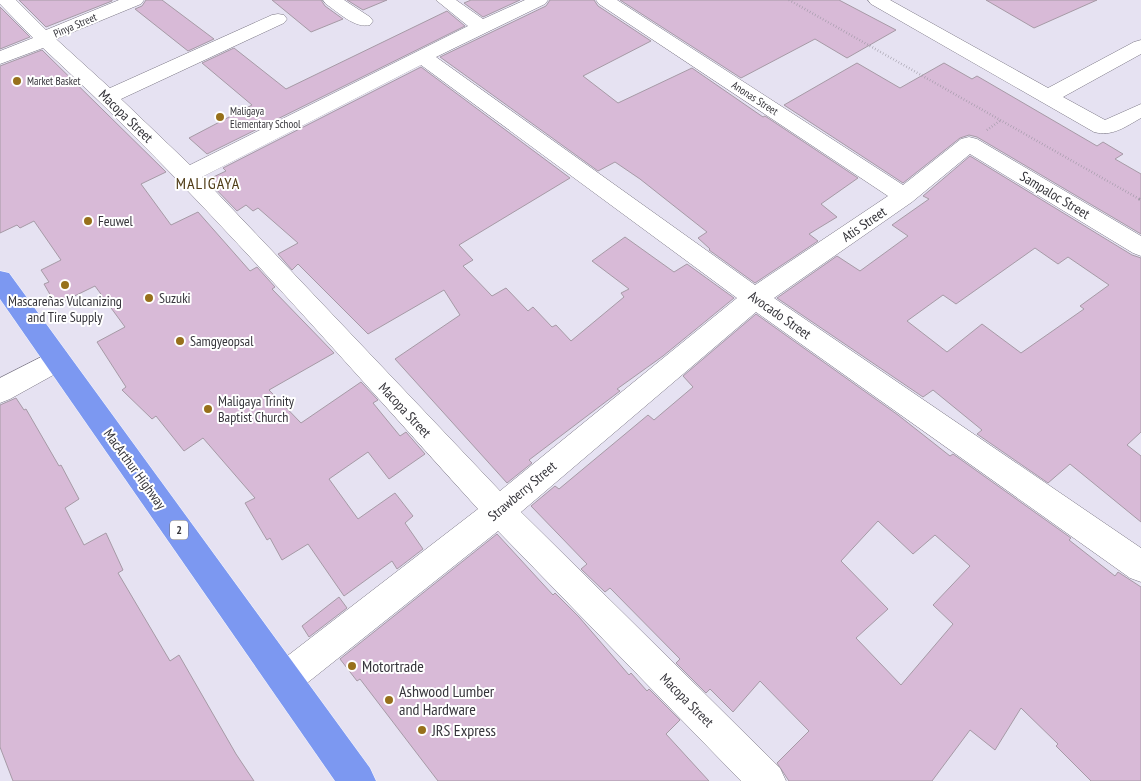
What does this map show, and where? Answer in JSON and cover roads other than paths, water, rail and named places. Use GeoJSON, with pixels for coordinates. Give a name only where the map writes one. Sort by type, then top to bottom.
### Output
{"type":"FeatureCollection","features":[{"type":"Feature","properties":{"kind":"highway","name":"MacArthur Highway"},"geometry":{"type":"LineString","coordinates":[[0,280],[357,781]]}},
{"type":"Feature","properties":{"kind":"street","name":"Macopa Street"},"geometry":{"type":"LineString","coordinates":[[6,0],[44,39],[108,97],[187,176],[499,512],[768,781]]}},
{"type":"Feature","properties":{"kind":"street","name":"Pinya Street"},"geometry":{"type":"LineString","coordinates":[[0,58],[135,0]]}},
{"type":"Feature","properties":{"kind":"street"},"geometry":{"type":"LineString","coordinates":[[332,0],[364,21]]}},
{"type":"Feature","properties":{"kind":"street"},"geometry":{"type":"LineString","coordinates":[[445,0],[480,28]]}},
{"type":"Feature","properties":{"kind":"street"},"geometry":{"type":"LineString","coordinates":[[187,176],[539,0]]}},
{"type":"Feature","properties":{"kind":"street","name":"Anonas Street"},"geometry":{"type":"LineString","coordinates":[[605,0],[904,196]]}},
{"type":"Feature","properties":{"kind":"street"},"geometry":{"type":"LineString","coordinates":[[877,0],[1103,128],[1108,128],[1141,110]]}},
{"type":"Feature","properties":{"kind":"street"},"geometry":{"type":"LineString","coordinates":[[108,97],[278,19]]}},
{"type":"Feature","properties":{"kind":"street"},"geometry":{"type":"LineString","coordinates":[[1047,98],[1141,46]]}},
{"type":"Feature","properties":{"kind":"street","name":"Avocado Street"},"geometry":{"type":"LineString","coordinates":[[423,57],[755,298],[1141,567]]}},
{"type":"Feature","properties":{"kind":"street","name":"Atis Street"},"geometry":{"type":"LineString","coordinates":[[755,298],[904,196],[969,144]]}},
{"type":"Feature","properties":{"kind":"street","name":"Sampaloc Street"},"geometry":{"type":"LineString","coordinates":[[969,144],[1141,247]]}},
{"type":"Feature","properties":{"kind":"street","name":"Strawberry Street"},"geometry":{"type":"LineString","coordinates":[[285,679],[499,512],[755,298]]}},
{"type":"Feature","properties":{"kind":"street"},"geometry":{"type":"LineString","coordinates":[[0,391],[57,360]]}},
{"type":"Feature","properties":{"kind":"place","name":"Market Basket"},"geometry":{"type":"Point","coordinates":[17,81]}},
{"type":"Feature","properties":{"kind":"place","name":"Maligaya Elementary School"},"geometry":{"type":"Point","coordinates":[220,117]}},
{"type":"Feature","properties":{"kind":"place","name":"Feuwel"},"geometry":{"type":"Point","coordinates":[88,221]}},
{"type":"Feature","properties":{"kind":"place","name":"Mascareñas Vulcanizing and Tire Supply"},"geometry":{"type":"Point","coordinates":[65,285]}},
{"type":"Feature","properties":{"kind":"place","name":"Suzuki"},"geometry":{"type":"Point","coordinates":[149,298]}},
{"type":"Feature","properties":{"kind":"place","name":"Samgyeopsal"},"geometry":{"type":"Point","coordinates":[180,341]}},
{"type":"Feature","properties":{"kind":"place","name":"Maligaya Trinity Baptist Church"},"geometry":{"type":"Point","coordinates":[208,409]}},
{"type":"Feature","properties":{"kind":"place","name":"Motortrade"},"geometry":{"type":"Point","coordinates":[352,666]}},
{"type":"Feature","properties":{"kind":"place","name":"Ashwood Lumber and Hardware"},"geometry":{"type":"Point","coordinates":[389,700]}},
{"type":"Feature","properties":{"kind":"place","name":"JRS Express"},"geometry":{"type":"Point","coordinates":[422,730]}},
{"type":"Feature","properties":{"kind":"district","name":"MALIGAYA"},"geometry":{"type":"Point","coordinates":[208,183]}}]}
